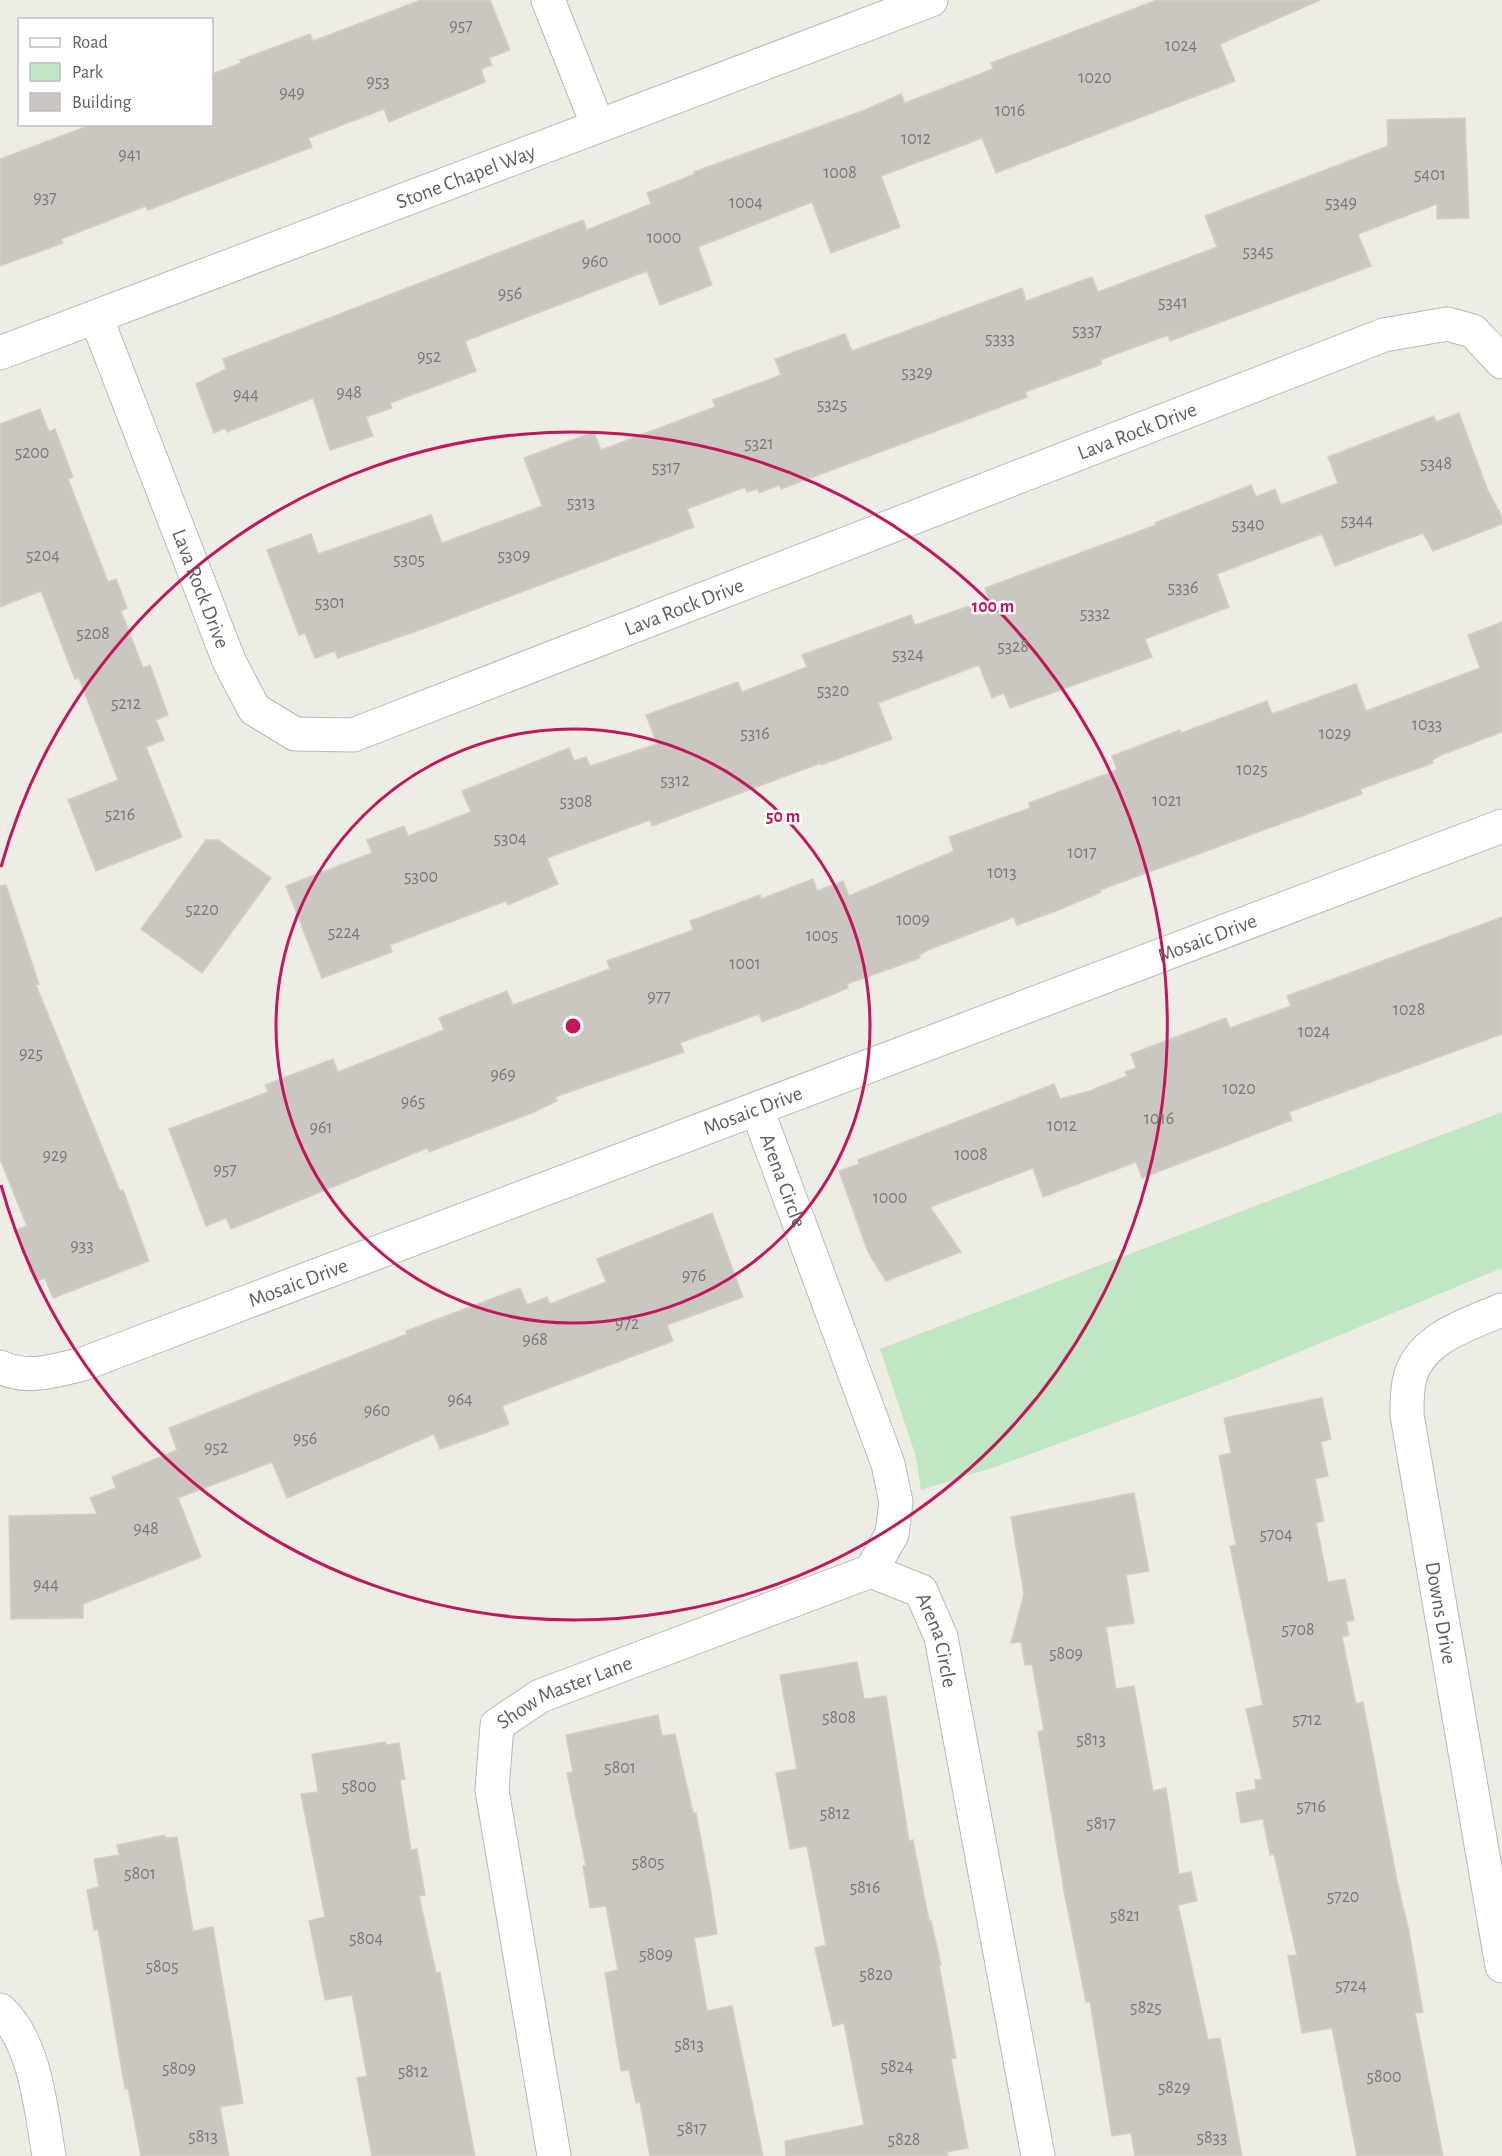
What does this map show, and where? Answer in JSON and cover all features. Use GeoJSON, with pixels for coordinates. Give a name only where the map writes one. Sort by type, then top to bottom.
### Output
{"type":"FeatureCollection","features":[{"type":"Feature","properties":{"kind":"street"},"geometry":{"type":"LineString","coordinates":[[548,0],[598,126]]}},
{"type":"Feature","properties":{"kind":"street","name":"Stone Chapel Way"},"geometry":{"type":"LineString","coordinates":[[0,354],[931,0]]}},
{"type":"Feature","properties":{"kind":"street","name":"Lava Rock Drive"},"geometry":{"type":"LineString","coordinates":[[96,317],[229,661],[254,709],[295,734],[353,735],[1384,335],[1447,324],[1473,331],[1502,362]]}},
{"type":"Feature","properties":{"kind":"street","name":"Mosaic Drive"},"geometry":{"type":"LineString","coordinates":[[0,1367],[11,1372],[32,1375],[83,1364],[1502,826]]}},
{"type":"Feature","properties":{"kind":"street","name":"Arena Circle"},"geometry":{"type":"LineString","coordinates":[[757,1109],[888,1464],[896,1502],[892,1534],[872,1571],[921,1591],[941,1637],[1038,2156]]}},
{"type":"Feature","properties":{"kind":"street","name":"Downs Drive"},"geometry":{"type":"LineString","coordinates":[[1502,1310],[1453,1330],[1421,1355],[1409,1380],[1407,1415],[1502,1966]]}},
{"type":"Feature","properties":{"kind":"street","name":"Show Master Lane"},"geometry":{"type":"LineString","coordinates":[[554,2156],[492,1790],[497,1725],[540,1696],[872,1571]]}},
{"type":"Feature","properties":{"kind":"street"},"geometry":{"type":"LineString","coordinates":[[0,2010],[20,2038],[35,2076],[49,2156]]}},
{"type":"Feature","properties":{"kind":"green space"},"geometry":{"type":"Polygon","coordinates":[[[1502,1112],[1502,1268],[1231,1380],[995,1467],[921,1490],[916,1457],[880,1349],[1502,1112]]]}},
{"type":"Feature","properties":{"kind":"building"},"geometry":{"type":"Polygon","coordinates":[[[421,0],[490,0],[510,50],[489,58],[492,65],[481,69],[485,82],[389,122],[384,109],[308,138],[312,147],[148,210],[146,206],[61,239],[63,243],[0,266],[0,159],[88,126],[213,126],[213,74],[241,63],[240,60],[310,34],[313,41],[421,0]]]}},
{"type":"Feature","properties":{"kind":"building"},"geometry":{"type":"Polygon","coordinates":[[[1157,0],[1320,0],[1220,44],[1235,81],[996,173],[982,138],[881,176],[900,227],[831,253],[812,202],[698,247],[712,285],[660,305],[647,271],[465,341],[476,371],[390,403],[392,408],[366,417],[373,436],[330,450],[313,398],[227,432],[225,428],[214,433],[196,384],[226,369],[223,359],[583,220],[587,230],[651,204],[647,193],[695,174],[694,172],[865,110],[901,94],[905,103],[993,69],[991,63],[1157,0]]]}},
{"type":"Feature","properties":{"kind":"building"},"geometry":{"type":"Polygon","coordinates":[[[1465,118],[1469,218],[1437,219],[1437,204],[1358,234],[1371,266],[1170,341],[1168,335],[1100,360],[1102,364],[1025,392],[1027,397],[781,489],[779,485],[759,493],[758,489],[747,492],[745,487],[687,509],[694,527],[431,626],[338,658],[335,651],[315,658],[305,633],[299,635],[267,550],[311,534],[318,554],[431,515],[442,543],[542,506],[524,458],[594,432],[601,450],[715,407],[713,400],[781,375],[775,359],[845,334],[852,351],[1022,288],[1026,301],[1092,277],[1098,292],[1217,247],[1205,216],[1388,146],[1387,120],[1465,118]]]}},
{"type":"Feature","properties":{"kind":"building"},"geometry":{"type":"Polygon","coordinates":[[[40,409],[49,432],[55,429],[73,477],[68,479],[108,582],[116,579],[127,608],[121,611],[143,668],[150,665],[168,715],[156,720],[164,740],[146,747],[182,837],[96,871],[68,800],[118,780],[79,678],[75,679],[41,591],[0,607],[0,424],[40,409]]]}},
{"type":"Feature","properties":{"kind":"building"},"geometry":{"type":"Polygon","coordinates":[[[1459,413],[1488,491],[1502,517],[1502,524],[1433,551],[1423,533],[1335,566],[1322,534],[1217,574],[1229,607],[1145,639],[1152,657],[1010,708],[1004,693],[992,698],[979,665],[878,703],[892,739],[652,826],[650,820],[547,858],[558,884],[508,905],[506,901],[390,945],[392,952],[322,978],[286,886],[372,853],[367,840],[404,826],[408,836],[471,812],[462,791],[569,748],[574,761],[586,757],[590,766],[657,744],[646,715],[738,682],[742,692],[807,667],[802,655],[911,615],[915,625],[989,599],[985,588],[1156,525],[1155,523],[1251,485],[1256,497],[1275,489],[1281,505],[1338,483],[1328,457],[1434,416],[1436,422],[1459,413]]]}},
{"type":"Feature","properties":{"kind":"building"},"geometry":{"type":"Polygon","coordinates":[[[1502,622],[1502,732],[1441,755],[1432,760],[1433,763],[1360,789],[1362,794],[1100,890],[1101,892],[1056,911],[1017,925],[1014,917],[928,950],[919,955],[920,958],[847,984],[848,988],[802,1007],[762,1022],[759,1014],[680,1043],[684,1052],[555,1097],[557,1101],[534,1112],[429,1152],[427,1148],[231,1229],[226,1218],[206,1226],[169,1129],[268,1092],[265,1085],[333,1059],[338,1072],[444,1030],[439,1018],[507,991],[513,1005],[610,969],[607,961],[693,930],[690,921],[760,895],[761,899],[813,879],[817,891],[843,881],[849,896],[954,851],[949,837],[1030,808],[1029,803],[1117,770],[1112,756],[1180,730],[1181,733],[1267,701],[1272,714],[1356,684],[1366,711],[1480,668],[1468,635],[1502,622]]]}},
{"type":"Feature","properties":{"kind":"building"},"geometry":{"type":"Polygon","coordinates":[[[206,840],[218,840],[271,878],[202,973],[141,929],[206,840]]]}},
{"type":"Feature","properties":{"kind":"building"},"geometry":{"type":"Polygon","coordinates":[[[6,885],[39,984],[36,985],[120,1191],[123,1190],[149,1261],[53,1298],[45,1278],[35,1282],[15,1230],[27,1226],[0,1159],[0,886],[6,885]]]}},
{"type":"Feature","properties":{"kind":"building"},"geometry":{"type":"Polygon","coordinates":[[[1502,917],[1502,1034],[1289,1112],[1292,1120],[1142,1178],[1136,1162],[1043,1197],[1033,1168],[930,1207],[961,1252],[886,1281],[868,1252],[839,1171],[859,1164],[858,1160],[1054,1084],[1060,1099],[1090,1091],[1127,1076],[1125,1072],[1136,1068],[1131,1054],[1226,1018],[1230,1028],[1291,1006],[1287,996],[1502,917]]]}},
{"type":"Feature","properties":{"kind":"building"},"geometry":{"type":"Polygon","coordinates":[[[712,1213],[743,1297],[667,1325],[673,1341],[502,1406],[509,1424],[440,1449],[434,1434],[287,1498],[272,1462],[178,1498],[201,1557],[83,1604],[83,1618],[11,1619],[9,1516],[97,1514],[90,1498],[116,1488],[112,1477],[177,1450],[169,1428],[407,1334],[406,1331],[520,1288],[527,1305],[547,1297],[550,1304],[606,1282],[597,1259],[712,1213]]]}},
{"type":"Feature","properties":{"kind":"building"},"geometry":{"type":"Polygon","coordinates":[[[1322,1398],[1331,1439],[1321,1442],[1328,1476],[1315,1479],[1324,1521],[1316,1523],[1328,1582],[1345,1579],[1354,1620],[1346,1622],[1349,1635],[1342,1637],[1356,1704],[1363,1702],[1409,1932],[1423,2012],[1415,2013],[1443,2156],[1357,2156],[1332,2028],[1302,2033],[1288,1956],[1297,1955],[1274,1854],[1270,1855],[1263,1819],[1241,1823],[1236,1793],[1256,1789],[1255,1780],[1262,1779],[1246,1709],[1263,1705],[1230,1546],[1236,1545],[1219,1456],[1231,1453],[1224,1418],[1322,1398]]]}},
{"type":"Feature","properties":{"kind":"building"},"geometry":{"type":"Polygon","coordinates":[[[1134,1493],[1149,1571],[1126,1575],[1134,1623],[1106,1627],[1116,1689],[1134,1686],[1153,1791],[1166,1788],[1179,1874],[1191,1872],[1197,1901],[1178,1905],[1208,2040],[1220,2038],[1242,2156],[1135,2156],[1131,2133],[1112,2136],[1090,2002],[1086,2002],[1065,1896],[1038,1732],[1044,1730],[1032,1664],[1025,1665],[1021,1642],[1011,1643],[1024,1594],[1011,1517],[1134,1493]]]}},
{"type":"Feature","properties":{"kind":"building"},"geometry":{"type":"Polygon","coordinates":[[[857,1662],[864,1699],[886,1696],[909,1841],[913,1840],[929,1921],[931,1921],[941,1965],[939,1965],[956,2058],[951,2059],[968,2148],[947,2152],[948,2156],[786,2156],[785,2141],[864,2125],[844,2023],[833,2026],[815,1948],[826,1945],[807,1846],[790,1849],[776,1773],[797,1769],[780,1675],[857,1662]]]}},
{"type":"Feature","properties":{"kind":"building"},"geometry":{"type":"Polygon","coordinates":[[[658,1715],[662,1736],[675,1734],[693,1813],[696,1813],[710,1887],[717,1934],[694,1938],[707,2011],[732,2006],[763,2156],[650,2156],[640,2102],[636,2103],[629,2070],[621,2071],[605,1973],[618,1970],[606,1906],[590,1908],[583,1866],[586,1866],[567,1773],[573,1772],[566,1735],[658,1715]]]}},
{"type":"Feature","properties":{"kind":"building"},"geometry":{"type":"Polygon","coordinates":[[[385,1742],[386,1745],[399,1743],[405,1779],[400,1780],[411,1850],[417,1849],[425,1895],[419,1896],[436,1973],[440,1972],[475,2156],[372,2156],[357,2078],[367,2076],[352,1995],[325,2000],[309,1921],[325,1917],[301,1794],[318,1792],[312,1754],[385,1742]]]}},
{"type":"Feature","properties":{"kind":"building"},"geometry":{"type":"Polygon","coordinates":[[[165,1835],[166,1838],[177,1837],[193,1931],[213,1927],[243,2103],[220,2107],[229,2156],[141,2156],[128,2088],[125,2089],[98,1929],[94,1930],[87,1890],[99,1887],[94,1859],[119,1855],[117,1845],[165,1835]]]}}]}
